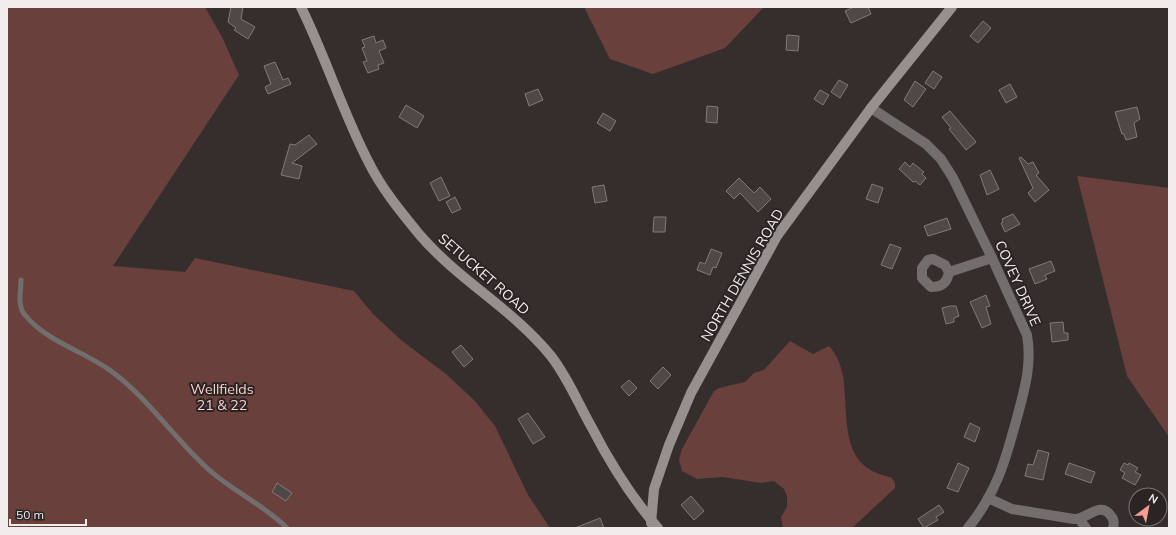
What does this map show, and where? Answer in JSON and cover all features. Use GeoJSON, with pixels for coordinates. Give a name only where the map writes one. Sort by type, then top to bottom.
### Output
{"type":"FeatureCollection","features":[{"type":"Feature","properties":{"kind":"main road","name":"SETUCKET ROAD"},"geometry":{"type":"LineString","coordinates":[[301,7],[320,48],[342,106],[369,164],[390,196],[437,254],[522,326],[552,358],[580,404],[613,468],[653,525]]}},
{"type":"Feature","properties":{"kind":"main road","name":"NORTH DENNIS ROAD"},"geometry":{"type":"LineString","coordinates":[[653,525],[654,489],[669,445],[691,393],[777,236],[871,108],[952,7]]}},
{"type":"Feature","properties":{"kind":"street","name":"COVEY DRIVE"},"geometry":{"type":"LineString","coordinates":[[871,108],[926,144],[942,159],[953,178],[992,258],[1027,336],[1029,348],[1028,372],[1003,468],[988,498],[968,528]]}},
{"type":"Feature","properties":{"kind":"street"},"geometry":{"type":"LineString","coordinates":[[949,272],[992,258]]}},
{"type":"Feature","properties":{"kind":"street"},"geometry":{"type":"LineString","coordinates":[[988,498],[1012,509],[1079,520],[1098,509],[1102,509],[1111,515],[1114,524],[1113,528]]}},
{"type":"Feature","properties":{"kind":"street"},"geometry":{"type":"LineString","coordinates":[[1079,520],[1086,528]]}},
{"type":"Feature","properties":{"kind":"lane"},"geometry":{"type":"LineString","coordinates":[[21,280],[20,308],[32,322],[66,346],[100,364],[125,382],[205,467],[237,491],[269,512],[287,528]]}},
{"type":"Feature","properties":{"kind":"green space","name":"Wellfields 21 & 22"},"geometry":{"type":"Polygon","coordinates":[[[7,7],[205,7],[222,37],[239,75],[113,266],[185,272],[195,258],[354,291],[373,314],[401,340],[446,374],[474,400],[495,426],[528,495],[550,528],[7,528],[7,7]]]}},
{"type":"Feature","properties":{"kind":"green space"},"geometry":{"type":"Polygon","coordinates":[[[584,7],[764,7],[725,48],[653,74],[610,59],[584,7]]]}},
{"type":"Feature","properties":{"kind":"green space"},"geometry":{"type":"Polygon","coordinates":[[[1077,176],[1169,188],[1169,437],[1127,376],[1077,176]]]}},
{"type":"Feature","properties":{"kind":"green space"},"geometry":{"type":"Polygon","coordinates":[[[790,341],[813,354],[829,346],[831,348],[838,359],[844,380],[847,423],[853,449],[859,460],[869,469],[892,478],[895,483],[895,488],[852,528],[783,528],[781,517],[787,507],[787,496],[784,489],[774,481],[761,483],[723,477],[697,479],[682,471],[679,460],[682,449],[714,391],[719,388],[745,382],[754,373],[764,370],[790,341]]]}},
{"type":"Feature","properties":{"kind":"building"},"geometry":{"type":"Polygon","coordinates":[[[231,7],[243,7],[241,19],[255,27],[248,39],[234,30],[236,28],[228,22],[231,7]]]}},
{"type":"Feature","properties":{"kind":"building"},"geometry":{"type":"Polygon","coordinates":[[[854,7],[868,7],[871,14],[851,23],[845,11],[854,7]]]}},
{"type":"Feature","properties":{"kind":"building"},"geometry":{"type":"Polygon","coordinates":[[[983,21],[991,28],[978,43],[970,36],[983,21]]]}},
{"type":"Feature","properties":{"kind":"building"},"geometry":{"type":"Polygon","coordinates":[[[787,35],[799,36],[798,51],[786,50],[787,35]]]}},
{"type":"Feature","properties":{"kind":"building"},"geometry":{"type":"Polygon","coordinates":[[[374,36],[376,43],[383,40],[386,48],[379,51],[384,63],[378,65],[379,69],[368,73],[363,62],[367,61],[362,48],[365,47],[362,40],[374,36]]]}},
{"type":"Feature","properties":{"kind":"building"},"geometry":{"type":"Polygon","coordinates":[[[275,62],[283,80],[288,78],[291,84],[268,94],[265,87],[271,84],[264,66],[275,62]]]}},
{"type":"Feature","properties":{"kind":"building"},"geometry":{"type":"Polygon","coordinates":[[[933,71],[942,77],[934,89],[925,83],[933,71]]]}},
{"type":"Feature","properties":{"kind":"building"},"geometry":{"type":"Polygon","coordinates":[[[839,80],[848,85],[840,98],[831,92],[839,80]]]}},
{"type":"Feature","properties":{"kind":"building"},"geometry":{"type":"Polygon","coordinates":[[[915,81],[926,89],[913,107],[904,100],[915,81]]]}},
{"type":"Feature","properties":{"kind":"building"},"geometry":{"type":"Polygon","coordinates":[[[1010,84],[1017,97],[1006,103],[999,90],[1010,84]]]}},
{"type":"Feature","properties":{"kind":"building"},"geometry":{"type":"Polygon","coordinates":[[[538,89],[543,100],[529,106],[525,94],[538,89]]]}},
{"type":"Feature","properties":{"kind":"building"},"geometry":{"type":"Polygon","coordinates":[[[820,90],[829,95],[823,105],[814,99],[820,90]]]}},
{"type":"Feature","properties":{"kind":"building"},"geometry":{"type":"Polygon","coordinates":[[[406,105],[424,116],[417,128],[399,117],[406,105]]]}},
{"type":"Feature","properties":{"kind":"building"},"geometry":{"type":"Polygon","coordinates":[[[707,106],[718,107],[717,123],[706,122],[707,106]]]}},
{"type":"Feature","properties":{"kind":"building"},"geometry":{"type":"Polygon","coordinates":[[[1137,107],[1140,119],[1134,123],[1137,137],[1126,140],[1124,134],[1122,134],[1115,112],[1137,107]]]}},
{"type":"Feature","properties":{"kind":"building"},"geometry":{"type":"Polygon","coordinates":[[[950,111],[976,142],[966,150],[949,129],[951,128],[942,117],[950,111]]]}},
{"type":"Feature","properties":{"kind":"building"},"geometry":{"type":"Polygon","coordinates":[[[603,113],[616,121],[610,131],[597,123],[603,113]]]}},
{"type":"Feature","properties":{"kind":"building"},"geometry":{"type":"Polygon","coordinates":[[[309,135],[317,144],[292,163],[302,166],[299,179],[281,175],[290,144],[295,145],[309,135]]]}},
{"type":"Feature","properties":{"kind":"building"},"geometry":{"type":"Polygon","coordinates":[[[1021,157],[1028,164],[1033,162],[1039,173],[1036,175],[1049,190],[1035,202],[1028,193],[1033,188],[1019,158],[1021,157]]]}},
{"type":"Feature","properties":{"kind":"building"},"geometry":{"type":"Polygon","coordinates":[[[905,162],[910,167],[913,163],[924,172],[922,174],[926,178],[920,185],[915,181],[913,182],[899,169],[905,162]]]}},
{"type":"Feature","properties":{"kind":"building"},"geometry":{"type":"Polygon","coordinates":[[[990,170],[999,189],[987,195],[980,175],[990,170]]]}},
{"type":"Feature","properties":{"kind":"building"},"geometry":{"type":"Polygon","coordinates":[[[441,177],[450,196],[439,201],[430,183],[441,177]]]}},
{"type":"Feature","properties":{"kind":"building"},"geometry":{"type":"Polygon","coordinates":[[[739,178],[754,193],[760,187],[771,199],[758,212],[740,193],[734,199],[726,191],[739,178]]]}},
{"type":"Feature","properties":{"kind":"building"},"geometry":{"type":"Polygon","coordinates":[[[872,184],[883,188],[878,203],[866,199],[872,184]]]}},
{"type":"Feature","properties":{"kind":"building"},"geometry":{"type":"Polygon","coordinates":[[[604,185],[607,201],[595,203],[592,187],[604,185]]]}},
{"type":"Feature","properties":{"kind":"building"},"geometry":{"type":"Polygon","coordinates":[[[455,197],[461,209],[452,213],[446,202],[455,197]]]}},
{"type":"Feature","properties":{"kind":"building"},"geometry":{"type":"Polygon","coordinates":[[[1013,214],[1020,224],[1005,232],[1001,223],[1003,222],[1002,219],[1013,214]]]}},
{"type":"Feature","properties":{"kind":"building"},"geometry":{"type":"Polygon","coordinates":[[[654,217],[666,217],[665,232],[653,232],[654,217]]]}},
{"type":"Feature","properties":{"kind":"building"},"geometry":{"type":"Polygon","coordinates":[[[947,218],[951,229],[928,236],[924,226],[947,218]]]}},
{"type":"Feature","properties":{"kind":"building"},"geometry":{"type":"Polygon","coordinates":[[[890,244],[901,248],[892,269],[881,265],[890,244]]]}},
{"type":"Feature","properties":{"kind":"building"},"geometry":{"type":"Polygon","coordinates":[[[711,249],[722,253],[716,268],[713,267],[710,275],[697,270],[700,262],[705,264],[711,249]]]}},
{"type":"Feature","properties":{"kind":"building"},"geometry":{"type":"Polygon","coordinates":[[[1051,261],[1055,271],[1045,275],[1047,279],[1035,284],[1029,269],[1051,261]]]}},
{"type":"Feature","properties":{"kind":"building"},"geometry":{"type":"Polygon","coordinates":[[[986,295],[990,306],[986,307],[991,324],[982,328],[970,302],[986,295]]]}},
{"type":"Feature","properties":{"kind":"building"},"geometry":{"type":"Polygon","coordinates":[[[956,306],[959,316],[954,318],[954,322],[946,324],[942,308],[956,306]]]}},
{"type":"Feature","properties":{"kind":"building"},"geometry":{"type":"Polygon","coordinates":[[[1063,322],[1064,333],[1068,333],[1068,340],[1052,342],[1050,323],[1063,322]]]}},
{"type":"Feature","properties":{"kind":"building"},"geometry":{"type":"Polygon","coordinates":[[[461,345],[473,359],[464,367],[452,352],[461,345]]]}},
{"type":"Feature","properties":{"kind":"building"},"geometry":{"type":"Polygon","coordinates":[[[663,367],[671,375],[658,389],[650,381],[663,367]]]}},
{"type":"Feature","properties":{"kind":"building"},"geometry":{"type":"Polygon","coordinates":[[[629,380],[637,388],[629,396],[621,387],[629,380]]]}},
{"type":"Feature","properties":{"kind":"building"},"geometry":{"type":"Polygon","coordinates":[[[528,413],[545,437],[533,444],[518,419],[528,413]]]}},
{"type":"Feature","properties":{"kind":"building"},"geometry":{"type":"Polygon","coordinates":[[[970,423],[980,428],[975,442],[964,437],[970,423]]]}},
{"type":"Feature","properties":{"kind":"building"},"geometry":{"type":"Polygon","coordinates":[[[1038,450],[1049,453],[1043,480],[1025,476],[1028,464],[1033,465],[1038,450]]]}},
{"type":"Feature","properties":{"kind":"building"},"geometry":{"type":"Polygon","coordinates":[[[958,463],[969,468],[958,492],[947,488],[958,463]]]}},
{"type":"Feature","properties":{"kind":"building"},"geometry":{"type":"Polygon","coordinates":[[[1069,463],[1095,472],[1091,483],[1065,474],[1069,463]]]}},
{"type":"Feature","properties":{"kind":"building"},"geometry":{"type":"Polygon","coordinates":[[[1124,463],[1128,465],[1129,463],[1138,468],[1135,472],[1141,475],[1135,485],[1122,478],[1125,473],[1120,470],[1124,463]]]}},
{"type":"Feature","properties":{"kind":"building"},"geometry":{"type":"Polygon","coordinates":[[[277,483],[292,493],[286,501],[272,492],[277,483]]]}},
{"type":"Feature","properties":{"kind":"building"},"geometry":{"type":"Polygon","coordinates":[[[691,496],[704,511],[694,520],[681,505],[691,496]]]}},
{"type":"Feature","properties":{"kind":"building"},"geometry":{"type":"Polygon","coordinates":[[[939,505],[944,512],[936,517],[938,520],[924,528],[918,519],[939,505]]]}},
{"type":"Feature","properties":{"kind":"building"},"geometry":{"type":"Polygon","coordinates":[[[600,518],[604,528],[575,528],[600,518]]]}}]}
